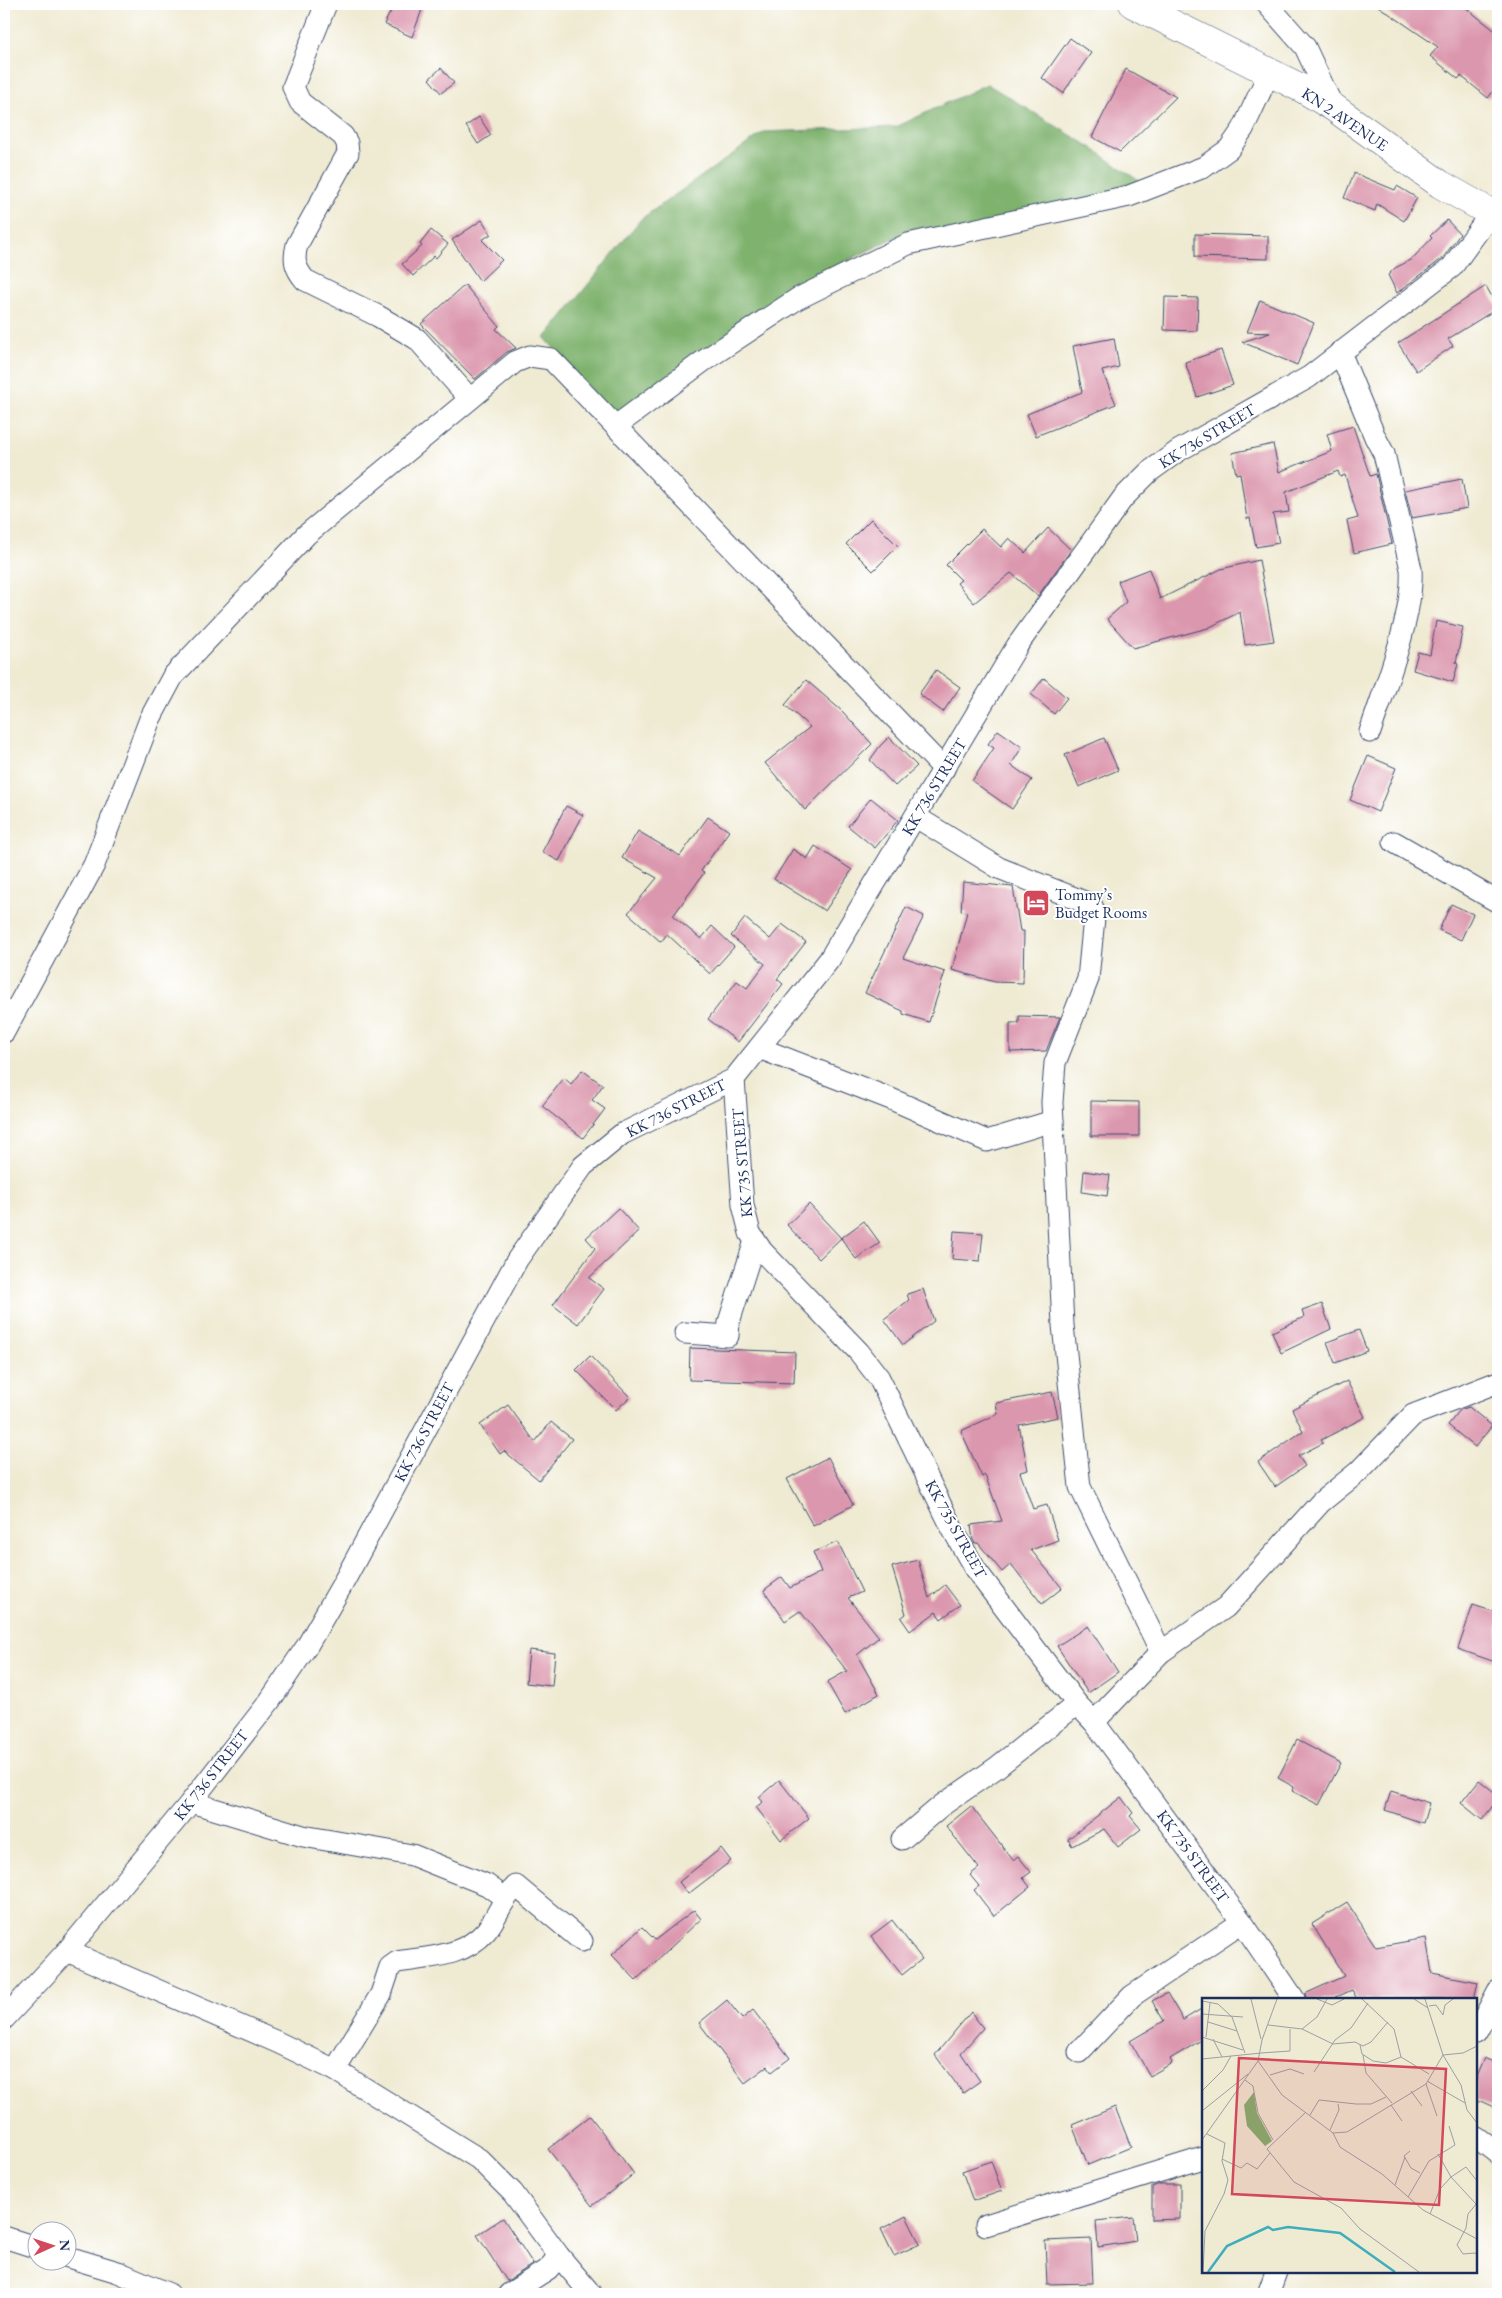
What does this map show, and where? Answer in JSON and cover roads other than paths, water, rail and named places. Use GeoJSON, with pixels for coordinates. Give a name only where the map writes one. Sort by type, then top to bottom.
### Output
{"type":"FeatureCollection","features":[{"type":"Feature","properties":{"kind":"main road","name":"KN 2 AVENUE"},"geometry":{"type":"LineString","coordinates":[[1133,4],[1305,90],[1333,107],[1440,184],[1494,213]]}},
{"type":"Feature","properties":{"kind":"street"},"geometry":{"type":"LineString","coordinates":[[326,4],[293,87],[300,102],[343,136],[348,143],[348,153],[297,245],[294,258],[297,270],[305,280],[378,316],[417,339],[470,399]]}},
{"type":"Feature","properties":{"kind":"street"},"geometry":{"type":"LineString","coordinates":[[1267,4],[1305,47],[1333,107]]}},
{"type":"Feature","properties":{"kind":"street"},"geometry":{"type":"LineString","coordinates":[[616,426],[702,362],[797,300],[908,244],[1129,196],[1204,167],[1229,149],[1243,129],[1269,73]]}},
{"type":"Feature","properties":{"kind":"street","name":"KK 736 STREET"},"geometry":{"type":"LineString","coordinates":[[4,2019],[66,1951],[191,1802],[269,1702],[307,1646],[347,1576],[517,1260],[583,1166],[622,1134],[734,1078],[759,1048],[829,960],[1017,646],[1123,498],[1148,472],[1178,450],[1309,376],[1452,266],[1494,213]]}},
{"type":"Feature","properties":{"kind":"street"},"geometry":{"type":"LineString","coordinates":[[1340,352],[1375,437],[1384,454],[1396,498],[1411,577],[1410,599],[1370,732]]}},
{"type":"Feature","properties":{"kind":"street"},"geometry":{"type":"LineString","coordinates":[[4,1032],[94,865],[150,719],[173,676],[306,535],[515,362],[530,356],[551,359],[944,769]]}},
{"type":"Feature","properties":{"kind":"street"},"geometry":{"type":"LineString","coordinates":[[916,817],[999,868],[1088,903],[1093,908],[1094,918],[1088,979],[1055,1063],[1052,1102],[1063,1325],[1080,1487],[1161,1652]]}},
{"type":"Feature","properties":{"kind":"street"},"geometry":{"type":"LineString","coordinates":[[1394,842],[1498,902]]}},
{"type":"Feature","properties":{"kind":"street"},"geometry":{"type":"LineString","coordinates":[[759,1048],[891,1099],[987,1141],[1053,1121]]}},
{"type":"Feature","properties":{"kind":"street","name":"KK 735 STREET"},"geometry":{"type":"LineString","coordinates":[[734,1078],[743,1205],[750,1233],[786,1278],[859,1352],[879,1378],[952,1528],[975,1569],[1077,1704],[1094,1722],[1242,1922],[1293,1998]]}},
{"type":"Feature","properties":{"kind":"street"},"geometry":{"type":"LineString","coordinates":[[685,1332],[728,1336],[729,1322],[755,1241]]}},
{"type":"Feature","properties":{"kind":"street"},"geometry":{"type":"LineString","coordinates":[[1094,1722],[1161,1652],[1226,1607],[1321,1502],[1358,1472],[1413,1415],[1498,1382]]}},
{"type":"Feature","properties":{"kind":"street"},"geometry":{"type":"LineString","coordinates":[[902,1839],[940,1806],[996,1768],[1077,1704]]}},
{"type":"Feature","properties":{"kind":"street"},"geometry":{"type":"LineString","coordinates":[[191,1802],[303,1836],[412,1855],[487,1884],[504,1898]]}},
{"type":"Feature","properties":{"kind":"street"},"geometry":{"type":"LineString","coordinates":[[336,2070],[381,1994],[390,1967],[397,1962],[459,1952],[485,1931],[504,1898],[516,1886],[582,1941]]}},
{"type":"Feature","properties":{"kind":"street"},"geometry":{"type":"LineString","coordinates":[[1079,2052],[1132,1996],[1242,1922]]}},
{"type":"Feature","properties":{"kind":"street"},"geometry":{"type":"LineString","coordinates":[[66,1951],[277,2042],[336,2070],[479,2159],[513,2193],[559,2256],[591,2294]]}},
{"type":"Feature","properties":{"kind":"street"},"geometry":{"type":"LineString","coordinates":[[1477,2031],[1498,1991]]}},
{"type":"Feature","properties":{"kind":"street"},"geometry":{"type":"LineString","coordinates":[[1477,2138],[1498,2154]]}},
{"type":"Feature","properties":{"kind":"street"},"geometry":{"type":"LineString","coordinates":[[986,2225],[1202,2158]]}},
{"type":"Feature","properties":{"kind":"street"},"geometry":{"type":"LineString","coordinates":[[4,2238],[28,2245]]}},
{"type":"Feature","properties":{"kind":"street"},"geometry":{"type":"LineString","coordinates":[[509,2294],[548,2269],[559,2256]]}},
{"type":"Feature","properties":{"kind":"street"},"geometry":{"type":"LineString","coordinates":[[78,2260],[118,2272],[169,2294]]}},
{"type":"Feature","properties":{"kind":"street"},"geometry":{"type":"LineString","coordinates":[[1268,2294],[1276,2273]]}},
{"type":"Feature","properties":{"kind":"place","name":"Tommy’s Budget Rooms"},"geometry":{"type":"Point","coordinates":[1036,903]}}]}
